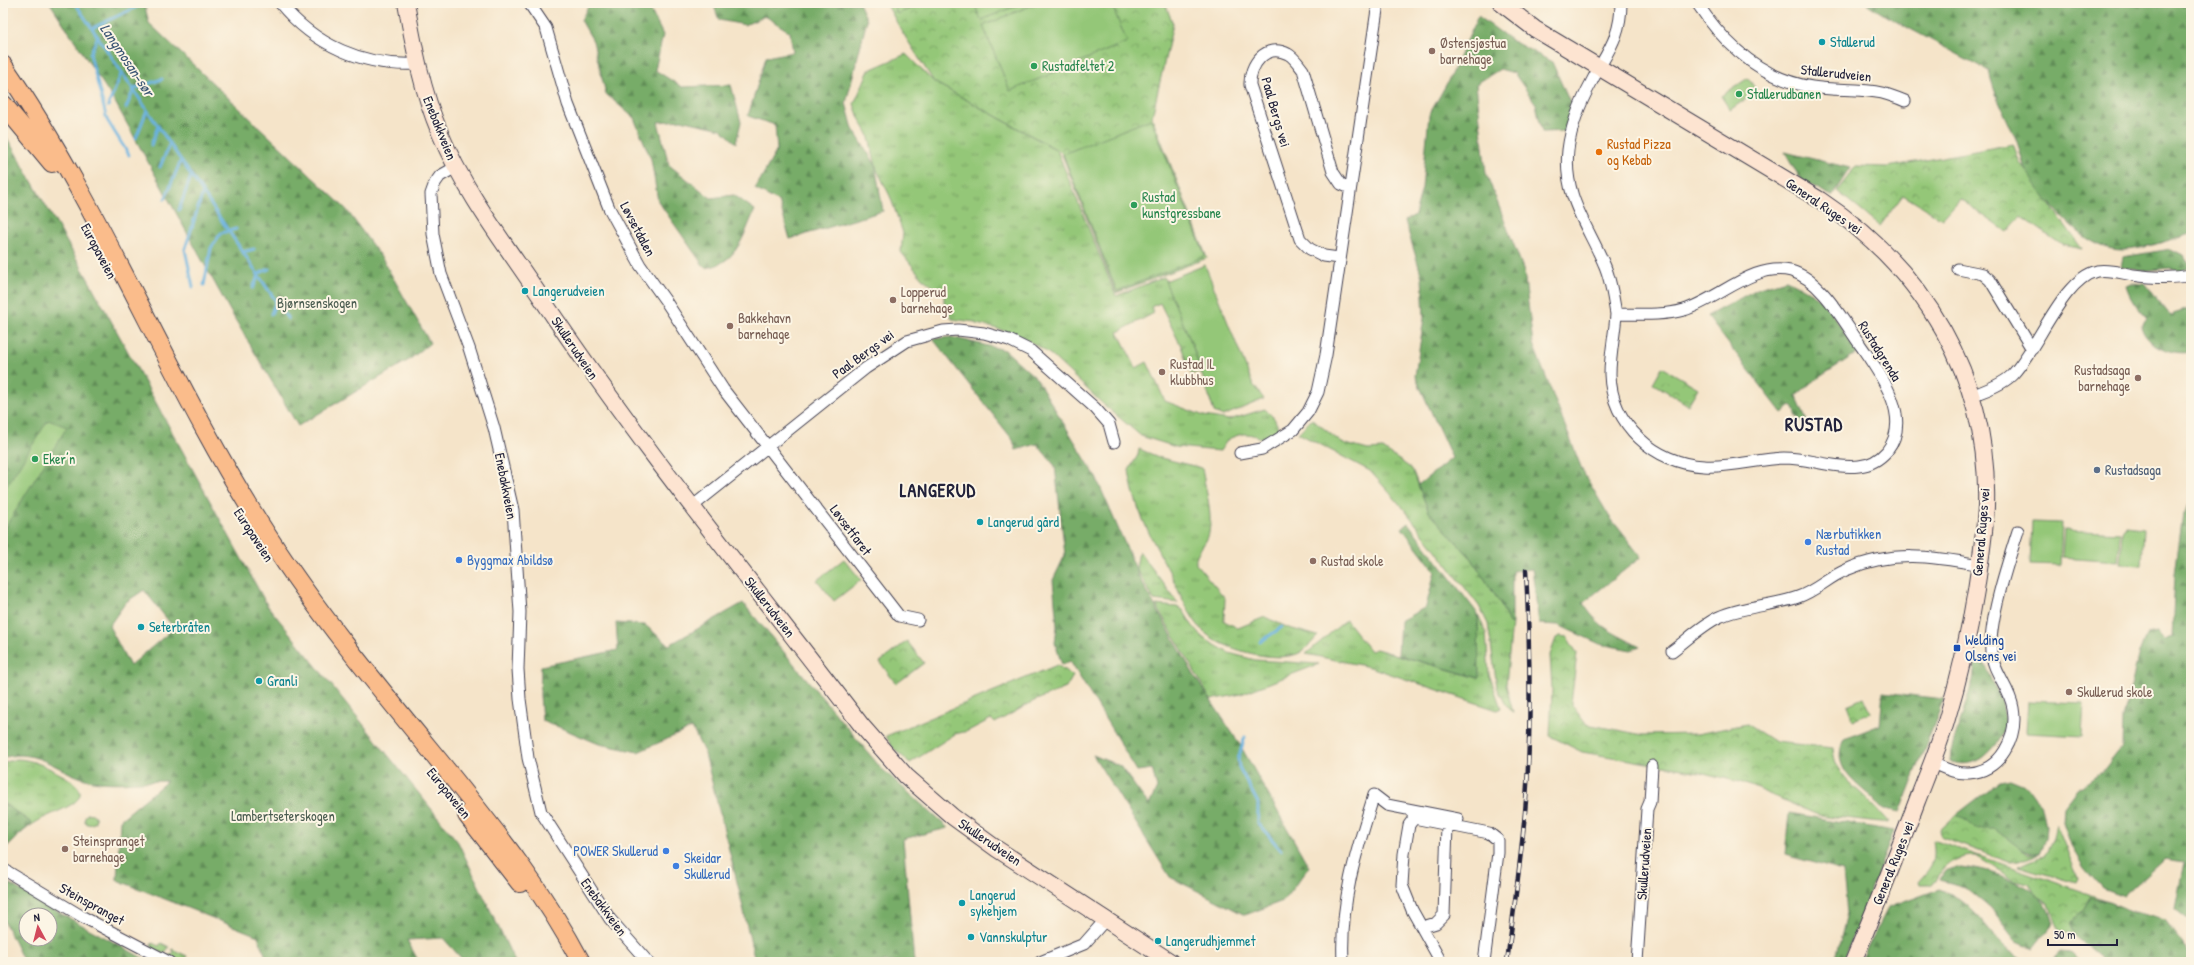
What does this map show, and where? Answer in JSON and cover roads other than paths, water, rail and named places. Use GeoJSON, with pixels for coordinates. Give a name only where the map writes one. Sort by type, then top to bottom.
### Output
{"type":"FeatureCollection","features":[{"type":"Feature","properties":{"kind":"highway","name":"Europaveien"},"geometry":{"type":"LineString","coordinates":[[3,65],[34,110],[68,169],[204,427],[270,540],[310,598],[341,638],[507,844],[556,916],[581,962]]}},
{"type":"Feature","properties":{"kind":"highway","name":"Europaveien"},"geometry":{"type":"LineString","coordinates":[[3,85],[52,163],[202,447],[257,540],[332,646],[514,875],[546,922],[564,955]]}},
{"type":"Feature","properties":{"kind":"highway"},"geometry":{"type":"LineString","coordinates":[[3,104],[52,163]]}},
{"type":"Feature","properties":{"kind":"main road","name":"Enebakkveien"},"geometry":{"type":"LineString","coordinates":[[406,3],[417,64],[434,120],[456,167]]}},
{"type":"Feature","properties":{"kind":"main road","name":"General Ruges vei"},"geometry":{"type":"LineString","coordinates":[[1501,3],[1535,29],[1820,200],[1876,243],[1905,273],[1929,306],[1949,341],[1971,396],[1979,427],[1985,469],[1986,505],[1980,565],[1959,676],[1932,763],[1900,847],[1853,962]]}},
{"type":"Feature","properties":{"kind":"main road","name":"Skullerudveien"},"geometry":{"type":"LineString","coordinates":[[456,167],[477,202],[600,386],[862,726],[906,776],[941,808],[972,831],[1171,962]]}},
{"type":"Feature","properties":{"kind":"street"},"geometry":{"type":"LineString","coordinates":[[280,3],[299,23],[322,40],[344,52],[386,64],[417,64]]}},
{"type":"Feature","properties":{"kind":"street","name":"Løvsetdalen"},"geometry":{"type":"LineString","coordinates":[[529,3],[546,28],[579,136],[619,229],[640,265],[713,374],[767,446]]}},
{"type":"Feature","properties":{"kind":"street"},"geometry":{"type":"LineString","coordinates":[[1240,453],[1262,449],[1292,431],[1314,401],[1318,392],[1326,359],[1339,258],[1378,3]]}},
{"type":"Feature","properties":{"kind":"street"},"geometry":{"type":"LineString","coordinates":[[1599,68],[1619,29],[1621,3]]}},
{"type":"Feature","properties":{"kind":"street","name":"Stallerudveien"},"geometry":{"type":"LineString","coordinates":[[1697,3],[1709,21],[1729,43],[1761,69],[1772,75],[1792,83],[1811,87],[1882,93],[1905,101]]}},
{"type":"Feature","properties":{"kind":"street","name":"Paal Bergs vei"},"geometry":{"type":"LineString","coordinates":[[1339,258],[1324,256],[1310,249],[1300,239],[1250,85],[1252,68],[1261,56],[1267,52],[1283,52],[1294,59],[1303,70],[1333,172],[1341,184],[1350,188]]}},
{"type":"Feature","properties":{"kind":"street","name":"Rustadgrenda"},"geometry":{"type":"LineString","coordinates":[[1599,68],[1582,100],[1573,125],[1567,168],[1575,204],[1608,276],[1616,314],[1610,373],[1614,397],[1627,425],[1642,442],[1665,457],[1688,465],[1705,467],[1782,458],[1857,467],[1876,461],[1886,452],[1895,438],[1897,428],[1895,410],[1881,375],[1824,294],[1807,278],[1793,272],[1782,270],[1762,271],[1712,298],[1684,310],[1651,314],[1616,314]]}},
{"type":"Feature","properties":{"kind":"street","name":"Enebakkveien"},"geometry":{"type":"LineString","coordinates":[[456,167],[440,176],[433,188],[431,194],[433,234],[441,274],[469,348],[494,428],[513,510],[520,612],[518,669],[520,698],[528,758],[541,812],[610,919],[648,962]]}},
{"type":"Feature","properties":{"kind":"street"},"geometry":{"type":"LineString","coordinates":[[1958,269],[1984,274],[1990,280],[2032,349]]}},
{"type":"Feature","properties":{"kind":"street"},"geometry":{"type":"LineString","coordinates":[[1971,396],[2011,376],[2032,349],[2070,289],[2096,271],[2112,271],[2159,278],[2191,276]]}},
{"type":"Feature","properties":{"kind":"street","name":"Paal Bergs vei"},"geometry":{"type":"LineString","coordinates":[[693,506],[866,368],[907,341],[933,333],[958,330],[984,333],[1009,340],[1041,358],[1103,416],[1109,424],[1114,442]]}},
{"type":"Feature","properties":{"kind":"street","name":"Løvsetfaret"},"geometry":{"type":"LineString","coordinates":[[767,446],[898,616],[918,620]]}},
{"type":"Feature","properties":{"kind":"street","name":"General Ruges vei"},"geometry":{"type":"LineString","coordinates":[[1932,763],[1960,773],[1978,772],[1994,764],[2001,756],[2011,736],[2013,708],[1993,662],[1992,641],[2000,593],[2018,531]]}},
{"type":"Feature","properties":{"kind":"street"},"geometry":{"type":"LineString","coordinates":[[1672,651],[1718,618],[1752,607],[1799,597],[1844,571],[1861,564],[1892,556],[1906,555],[1951,559],[1980,565]]}},
{"type":"Feature","properties":{"kind":"street","name":"Skullerudveien"},"geometry":{"type":"LineString","coordinates":[[1637,962],[1647,809],[1650,802],[1652,766]]}},
{"type":"Feature","properties":{"kind":"street"},"geometry":{"type":"LineString","coordinates":[[1343,962],[1343,919],[1346,896],[1358,842],[1374,795],[1385,804],[1412,814],[1446,826],[1489,833],[1498,840],[1498,853],[1484,962]]}},
{"type":"Feature","properties":{"kind":"street"},"geometry":{"type":"LineString","coordinates":[[1412,814],[1458,819]]}},
{"type":"Feature","properties":{"kind":"street"},"geometry":{"type":"LineString","coordinates":[[1412,814],[1404,854],[1402,885],[1412,910],[1423,927],[1441,962]]}},
{"type":"Feature","properties":{"kind":"street"},"geometry":{"type":"LineString","coordinates":[[1423,927],[1436,923],[1444,915],[1446,826]]}},
{"type":"Feature","properties":{"kind":"street","name":"Steinspranget"},"geometry":{"type":"LineString","coordinates":[[3,869],[83,917],[169,962]]}},
{"type":"Feature","properties":{"kind":"street"},"geometry":{"type":"LineString","coordinates":[[1040,962],[1084,944],[1106,919]]}},
{"type":"Feature","properties":{"kind":"waterway","name":"Langmosan-sør"},"geometry":{"type":"LineString","coordinates":[[75,3],[288,319]]}},
{"type":"Feature","properties":{"kind":"waterway","name":"Langmosan-sør"},"geometry":{"type":"LineString","coordinates":[[92,28],[145,3]]}},
{"type":"Feature","properties":{"kind":"waterway","name":"Langmosan-sør"},"geometry":{"type":"LineString","coordinates":[[98,36],[90,54],[107,120],[129,155]]}},
{"type":"Feature","properties":{"kind":"waterway","name":"Langmosan-sør"},"geometry":{"type":"LineString","coordinates":[[108,106],[122,72]]}},
{"type":"Feature","properties":{"kind":"waterway","name":"Langmosan-sør"},"geometry":{"type":"LineString","coordinates":[[126,108],[134,89],[162,79]]}},
{"type":"Feature","properties":{"kind":"waterway"},"geometry":{"type":"LineString","coordinates":[[136,138],[147,110]]}},
{"type":"Feature","properties":{"kind":"waterway"},"geometry":{"type":"LineString","coordinates":[[151,145],[158,126]]}},
{"type":"Feature","properties":{"kind":"waterway"},"geometry":{"type":"LineString","coordinates":[[160,167],[170,143]]}},
{"type":"Feature","properties":{"kind":"waterway"},"geometry":{"type":"LineString","coordinates":[[165,199],[181,160]]}},
{"type":"Feature","properties":{"kind":"waterway"},"geometry":{"type":"LineString","coordinates":[[179,210],[191,176]]}},
{"type":"Feature","properties":{"kind":"waterway"},"geometry":{"type":"LineString","coordinates":[[193,287],[185,249],[203,192]]}},
{"type":"Feature","properties":{"kind":"waterway"},"geometry":{"type":"LineString","coordinates":[[204,285],[211,248],[221,233],[236,229]]}},
{"type":"Feature","properties":{"kind":"waterway"},"geometry":{"type":"LineString","coordinates":[[243,252],[254,249]]}},
{"type":"Feature","properties":{"kind":"waterway"},"geometry":{"type":"LineString","coordinates":[[258,274],[269,269]]}},
{"type":"Feature","properties":{"kind":"waterway"},"geometry":{"type":"LineString","coordinates":[[253,288],[259,275]]}},
{"type":"Feature","properties":{"kind":"waterway"},"geometry":{"type":"LineString","coordinates":[[271,314],[276,301]]}},
{"type":"Feature","properties":{"kind":"waterway"},"geometry":{"type":"LineString","coordinates":[[1260,642],[1282,627]]}},
{"type":"Feature","properties":{"kind":"waterway"},"geometry":{"type":"LineString","coordinates":[[1245,737],[1238,759],[1239,767],[1258,803],[1258,823],[1281,850]]}},
{"type":"Feature","properties":{"kind":"railway"},"geometry":{"type":"LineString","coordinates":[[1507,962],[1518,881],[1528,771],[1530,685],[1526,570]]}},
{"type":"Feature","properties":{"kind":"place","name":"Stallerud"},"geometry":{"type":"Point","coordinates":[1822,42]}},
{"type":"Feature","properties":{"kind":"place","name":"Østensjøstua barnehage"},"geometry":{"type":"Point","coordinates":[1432,51]}},
{"type":"Feature","properties":{"kind":"place","name":"Rustadfeltet 2"},"geometry":{"type":"Point","coordinates":[1034,66]}},
{"type":"Feature","properties":{"kind":"place","name":"Stallerudbanen"},"geometry":{"type":"Point","coordinates":[1739,94]}},
{"type":"Feature","properties":{"kind":"place","name":"Rustad Pizza og Kebab"},"geometry":{"type":"Point","coordinates":[1599,152]}},
{"type":"Feature","properties":{"kind":"place","name":"Rustad kunstgressbane"},"geometry":{"type":"Point","coordinates":[1134,205]}},
{"type":"Feature","properties":{"kind":"place","name":"Langerudveien"},"geometry":{"type":"Point","coordinates":[525,291]}},
{"type":"Feature","properties":{"kind":"place","name":"Lopperud barnehage"},"geometry":{"type":"Point","coordinates":[893,300]}},
{"type":"Feature","properties":{"kind":"place","name":"Bakkehavn barnehage"},"geometry":{"type":"Point","coordinates":[730,326]}},
{"type":"Feature","properties":{"kind":"place","name":"Rustad IL klubbhus"},"geometry":{"type":"Point","coordinates":[1162,372]}},
{"type":"Feature","properties":{"kind":"place","name":"Rustadsaga barnehage"},"geometry":{"type":"Point","coordinates":[2138,378]}},
{"type":"Feature","properties":{"kind":"place","name":"Eker’n"},"geometry":{"type":"Point","coordinates":[35,459]}},
{"type":"Feature","properties":{"kind":"place","name":"Rustadsaga"},"geometry":{"type":"Point","coordinates":[2097,470]}},
{"type":"Feature","properties":{"kind":"place","name":"Langerud gård"},"geometry":{"type":"Point","coordinates":[980,522]}},
{"type":"Feature","properties":{"kind":"place","name":"Nærbutikken Rustad"},"geometry":{"type":"Point","coordinates":[1808,542]}},
{"type":"Feature","properties":{"kind":"place","name":"Byggmax Abildsø"},"geometry":{"type":"Point","coordinates":[459,560]}},
{"type":"Feature","properties":{"kind":"place","name":"Rustad skole"},"geometry":{"type":"Point","coordinates":[1313,561]}},
{"type":"Feature","properties":{"kind":"place","name":"Seterbråten"},"geometry":{"type":"Point","coordinates":[141,627]}},
{"type":"Feature","properties":{"kind":"place","name":"Welding Olsens vei"},"geometry":{"type":"Point","coordinates":[1957,648]}},
{"type":"Feature","properties":{"kind":"place","name":"Granli"},"geometry":{"type":"Point","coordinates":[259,681]}},
{"type":"Feature","properties":{"kind":"place","name":"Skullerud skole"},"geometry":{"type":"Point","coordinates":[2069,692]}},
{"type":"Feature","properties":{"kind":"place","name":"Steinspranget barnehage"},"geometry":{"type":"Point","coordinates":[65,849]}},
{"type":"Feature","properties":{"kind":"place","name":"POWER Skullerud"},"geometry":{"type":"Point","coordinates":[666,851]}},
{"type":"Feature","properties":{"kind":"place","name":"Skeidar Skullerud"},"geometry":{"type":"Point","coordinates":[676,866]}},
{"type":"Feature","properties":{"kind":"place","name":"Langerud sykehjem"},"geometry":{"type":"Point","coordinates":[962,903]}},
{"type":"Feature","properties":{"kind":"place","name":"Vannskulptur"},"geometry":{"type":"Point","coordinates":[971,937]}},
{"type":"Feature","properties":{"kind":"place","name":"Langerudhjemmet"},"geometry":{"type":"Point","coordinates":[1158,941]}},
{"type":"Feature","properties":{"kind":"district","name":"RUSTAD"},"geometry":{"type":"Point","coordinates":[1814,425]}},
{"type":"Feature","properties":{"kind":"district","name":"LANGERUD"},"geometry":{"type":"Point","coordinates":[938,491]}},
{"type":"Feature","properties":{"kind":"park label","name":"Bjørnsenskogen"},"geometry":{"type":"Point","coordinates":[317,303]}},
{"type":"Feature","properties":{"kind":"park label","name":"Lambertseterskogen"},"geometry":{"type":"Point","coordinates":[283,816]}}]}
